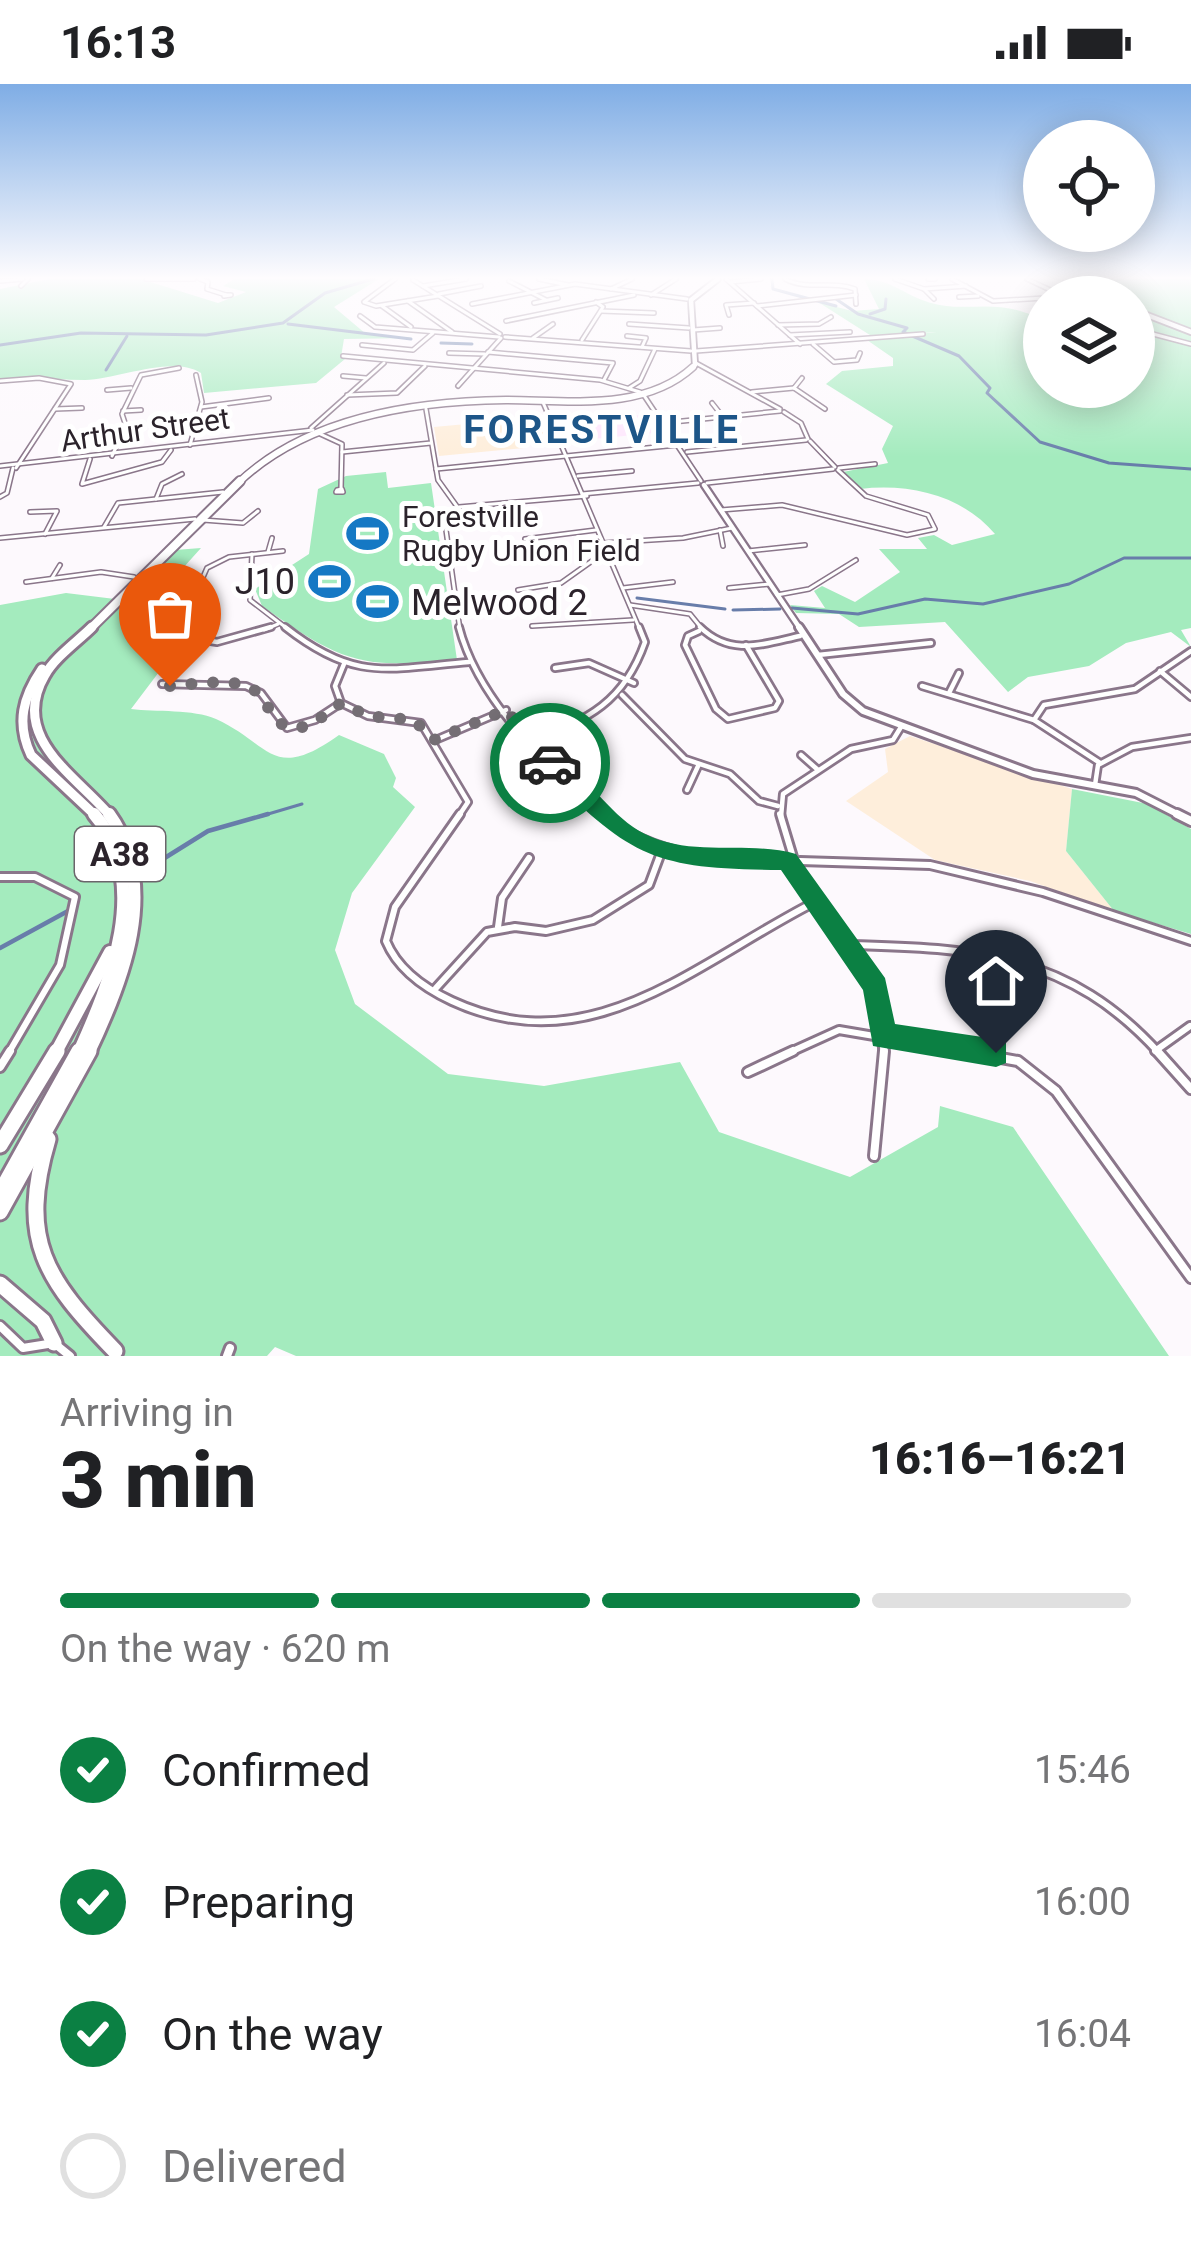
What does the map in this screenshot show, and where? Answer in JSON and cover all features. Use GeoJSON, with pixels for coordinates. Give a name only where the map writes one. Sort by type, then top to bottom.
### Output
{"type":"FeatureCollection","features":[{"type":"Feature","properties":{"kind":"main road"},"geometry":{"type":"LineString","coordinates":[[692,338],[693,363]]}},
{"type":"Feature","properties":{"kind":"main road","name":"A38"},"geometry":{"type":"LineString","coordinates":[[0,1212],[83,1036],[120,929],[124,875],[112,836],[31,755],[21,719],[42,670],[268,457],[312,427],[426,409],[641,393],[682,379],[693,363]]}},
{"type":"Feature","properties":{"kind":"main road","name":"A38"},"geometry":{"type":"LineString","coordinates":[[198,520],[265,454],[312,427],[455,401],[541,399]]}},
{"type":"Feature","properties":{"kind":"main road","name":"A38"},"geometry":{"type":"LineString","coordinates":[[0,1193],[17,1176],[58,1111],[124,961],[137,889],[122,830],[34,742],[30,706],[52,665],[138,578]]}},
{"type":"Feature","properties":{"kind":"main road"},"geometry":{"type":"LineString","coordinates":[[0,1144],[80,1012],[120,929]]}},
{"type":"Feature","properties":{"kind":"main road"},"geometry":{"type":"LineString","coordinates":[[58,1111],[31,1195],[32,1236],[46,1267],[112,1354]]}},
{"type":"Feature","properties":{"kind":"main road"},"geometry":{"type":"LineString","coordinates":[[0,1284],[43,1321],[54,1343]]}},
{"type":"Feature","properties":{"kind":"street"},"geometry":{"type":"LineString","coordinates":[[362,344],[413,350],[427,338]]}},
{"type":"Feature","properties":{"kind":"street"},"geometry":{"type":"LineString","coordinates":[[458,386],[499,338]]}},
{"type":"Feature","properties":{"kind":"street"},"geometry":{"type":"LineString","coordinates":[[526,338],[693,351],[875,338]]}},
{"type":"Feature","properties":{"kind":"street"},"geometry":{"type":"LineString","coordinates":[[580,343],[583,338]]}},
{"type":"Feature","properties":{"kind":"street"},"geometry":{"type":"LineString","coordinates":[[642,347],[646,338]]}},
{"type":"Feature","properties":{"kind":"street"},"geometry":{"type":"LineString","coordinates":[[794,338],[800,344]]}},
{"type":"Feature","properties":{"kind":"street"},"geometry":{"type":"LineString","coordinates":[[732,341],[741,349]]}},
{"type":"Feature","properties":{"kind":"street"},"geometry":{"type":"LineString","coordinates":[[813,344],[834,362],[857,361],[860,353]]}},
{"type":"Feature","properties":{"kind":"street"},"geometry":{"type":"LineString","coordinates":[[629,388],[640,381],[655,348]]}},
{"type":"Feature","properties":{"kind":"street"},"geometry":{"type":"LineString","coordinates":[[449,353],[610,362],[604,381]]}},
{"type":"Feature","properties":{"kind":"street"},"geometry":{"type":"LineString","coordinates":[[343,356],[604,381],[641,393],[854,705],[901,727],[1042,776],[1136,793],[1191,821]]}},
{"type":"Feature","properties":{"kind":"street"},"geometry":{"type":"LineString","coordinates":[[343,500],[341,443],[312,427],[385,363]]}},
{"type":"Feature","properties":{"kind":"street"},"geometry":{"type":"LineString","coordinates":[[693,363],[801,423],[808,440],[866,496],[928,515],[934,530],[907,536],[782,505],[721,510]]}},
{"type":"Feature","properties":{"kind":"street"},"geometry":{"type":"LineString","coordinates":[[347,395],[398,394],[425,366]]}},
{"type":"Feature","properties":{"kind":"street"},"geometry":{"type":"LineString","coordinates":[[112,456],[121,436],[123,411],[142,375],[179,368]]}},
{"type":"Feature","properties":{"kind":"street"},"geometry":{"type":"LineString","coordinates":[[190,446],[202,407],[196,375]]}},
{"type":"Feature","properties":{"kind":"street"},"geometry":{"type":"LineString","coordinates":[[343,376],[366,378]]}},
{"type":"Feature","properties":{"kind":"street"},"geometry":{"type":"LineString","coordinates":[[0,381],[39,378],[71,384],[0,497]]}},
{"type":"Feature","properties":{"kind":"street"},"geometry":{"type":"LineString","coordinates":[[794,388],[802,378]]}},
{"type":"Feature","properties":{"kind":"street"},"geometry":{"type":"LineString","coordinates":[[107,390],[134,388]]}},
{"type":"Feature","properties":{"kind":"street"},"geometry":{"type":"LineString","coordinates":[[751,392],[794,388],[825,409]]}},
{"type":"Feature","properties":{"kind":"street"},"geometry":{"type":"LineString","coordinates":[[202,407],[269,398]]}},
{"type":"Feature","properties":{"kind":"street"},"geometry":{"type":"LineString","coordinates":[[532,742],[590,718],[622,695],[634,683],[645,642],[541,399]]}},
{"type":"Feature","properties":{"kind":"street"},"geometry":{"type":"LineString","coordinates":[[712,403],[723,417]]}},
{"type":"Feature","properties":{"kind":"street"},"geometry":{"type":"LineString","coordinates":[[56,410],[82,408]]}},
{"type":"Feature","properties":{"kind":"street"},"geometry":{"type":"LineString","coordinates":[[426,409],[438,482],[461,509]]}},
{"type":"Feature","properties":{"kind":"street"},"geometry":{"type":"LineString","coordinates":[[123,411],[141,410]]}},
{"type":"Feature","properties":{"kind":"street"},"geometry":{"type":"LineString","coordinates":[[663,423],[782,411]]}},
{"type":"Feature","properties":{"kind":"street","name":"Arthur Street"},"geometry":{"type":"LineString","coordinates":[[0,466],[90,459],[312,427]]}},
{"type":"Feature","properties":{"kind":"street"},"geometry":{"type":"LineString","coordinates":[[97,438],[121,436]]}},
{"type":"Feature","properties":{"kind":"street"},"geometry":{"type":"LineString","coordinates":[[684,453],[808,440]]}},
{"type":"Feature","properties":{"kind":"street"},"geometry":{"type":"LineString","coordinates":[[342,452],[431,443]]}},
{"type":"Feature","properties":{"kind":"street"},"geometry":{"type":"LineString","coordinates":[[436,470],[677,445]]}},
{"type":"Feature","properties":{"kind":"street"},"geometry":{"type":"LineString","coordinates":[[90,459],[82,484],[162,462],[172,448]]}},
{"type":"Feature","properties":{"kind":"street"},"geometry":{"type":"LineString","coordinates":[[875,464],[461,509],[446,530],[469,662],[572,787],[627,837],[662,850],[717,860],[930,865],[1015,884],[1191,941]]}},
{"type":"Feature","properties":{"kind":"street"},"geometry":{"type":"LineString","coordinates":[[575,476],[632,471]]}},
{"type":"Feature","properties":{"kind":"street"},"geometry":{"type":"LineString","coordinates":[[156,499],[163,484],[182,474]]}},
{"type":"Feature","properties":{"kind":"street"},"geometry":{"type":"LineString","coordinates":[[104,527],[113,506],[223,493]]}},
{"type":"Feature","properties":{"kind":"street"},"geometry":{"type":"LineString","coordinates":[[30,512],[57,511],[45,534]]}},
{"type":"Feature","properties":{"kind":"street"},"geometry":{"type":"LineString","coordinates":[[0,538],[198,520],[243,523],[258,511]]}},
{"type":"Feature","properties":{"kind":"street"},"geometry":{"type":"LineString","coordinates":[[603,543],[732,527]]}},
{"type":"Feature","properties":{"kind":"street"},"geometry":{"type":"LineString","coordinates":[[525,539],[597,530]]}},
{"type":"Feature","properties":{"kind":"street"},"geometry":{"type":"LineString","coordinates":[[720,530],[723,546]]}},
{"type":"Feature","properties":{"kind":"street"},"geometry":{"type":"LineString","coordinates":[[268,552],[272,538]]}},
{"type":"Feature","properties":{"kind":"street"},"geometry":{"type":"LineString","coordinates":[[748,551],[805,545]]}},
{"type":"Feature","properties":{"kind":"street"},"geometry":{"type":"LineString","coordinates":[[278,624],[250,637],[195,641],[181,636],[206,568],[283,550]]}},
{"type":"Feature","properties":{"kind":"street"},"geometry":{"type":"LineString","coordinates":[[518,590],[561,583],[606,550]]}},
{"type":"Feature","properties":{"kind":"street"},"geometry":{"type":"LineString","coordinates":[[252,554],[250,601],[323,657],[380,670],[469,662]]}},
{"type":"Feature","properties":{"kind":"street"},"geometry":{"type":"LineString","coordinates":[[777,595],[809,590],[856,560]]}},
{"type":"Feature","properties":{"kind":"street"},"geometry":{"type":"LineString","coordinates":[[52,578],[60,565]]}},
{"type":"Feature","properties":{"kind":"street"},"geometry":{"type":"LineString","coordinates":[[26,582],[101,572],[138,578]]}},
{"type":"Feature","properties":{"kind":"street"},"geometry":{"type":"LineString","coordinates":[[623,588],[673,582]]}},
{"type":"Feature","properties":{"kind":"street"},"geometry":{"type":"LineString","coordinates":[[729,588],[770,584]]}},
{"type":"Feature","properties":{"kind":"street"},"geometry":{"type":"LineString","coordinates":[[630,605],[690,614],[699,631],[721,646],[803,636]]}},
{"type":"Feature","properties":{"kind":"street"},"geometry":{"type":"LineString","coordinates":[[532,626],[636,620]]}},
{"type":"Feature","properties":{"kind":"street"},"geometry":{"type":"LineString","coordinates":[[699,631],[688,635],[685,645],[716,709],[728,719],[775,708],[779,701],[746,645]]}},
{"type":"Feature","properties":{"kind":"street"},"geometry":{"type":"LineString","coordinates":[[817,655],[932,643]]}},
{"type":"Feature","properties":{"kind":"street"},"geometry":{"type":"LineString","coordinates":[[1034,720],[1044,705],[1135,689],[1189,652]]}},
{"type":"Feature","properties":{"kind":"street"},"geometry":{"type":"LineString","coordinates":[[555,668],[589,663],[634,683]]}},
{"type":"Feature","properties":{"kind":"street"},"geometry":{"type":"LineString","coordinates":[[344,664],[335,686],[341,703],[368,716],[414,720],[434,740],[468,802],[395,907],[386,941],[401,969],[475,1017],[544,1026],[585,1020],[650,996],[813,903]]}},
{"type":"Feature","properties":{"kind":"street"},"geometry":{"type":"LineString","coordinates":[[1160,671],[1191,698]]}},
{"type":"Feature","properties":{"kind":"street"},"geometry":{"type":"LineString","coordinates":[[949,693],[959,673]]}},
{"type":"Feature","properties":{"kind":"street"},"geometry":{"type":"LineString","coordinates":[[162,684],[244,686],[260,694],[280,725],[288,729],[313,724],[341,703]]}},
{"type":"Feature","properties":{"kind":"street"},"geometry":{"type":"LineString","coordinates":[[922,686],[1034,720],[1100,763]]}},
{"type":"Feature","properties":{"kind":"street"},"geometry":{"type":"LineString","coordinates":[[622,695],[676,752],[730,774],[759,801],[778,806]]}},
{"type":"Feature","properties":{"kind":"street"},"geometry":{"type":"LineString","coordinates":[[434,740],[506,710]]}},
{"type":"Feature","properties":{"kind":"street"},"geometry":{"type":"LineString","coordinates":[[874,1156],[883,1036],[875,986],[813,903],[794,861],[778,806],[790,788],[818,770],[851,749],[893,740],[901,727]]}},
{"type":"Feature","properties":{"kind":"street"},"geometry":{"type":"LineString","coordinates":[[1095,785],[1100,763],[1127,749],[1191,738]]}},
{"type":"Feature","properties":{"kind":"street"},"geometry":{"type":"LineString","coordinates":[[800,755],[818,770]]}},
{"type":"Feature","properties":{"kind":"street"},"geometry":{"type":"LineString","coordinates":[[687,790],[699,764]]}},
{"type":"Feature","properties":{"kind":"street"},"geometry":{"type":"LineString","coordinates":[[572,787],[604,772]]}},
{"type":"Feature","properties":{"kind":"street"},"geometry":{"type":"LineString","coordinates":[[434,991],[478,939],[498,927],[546,931],[592,920],[650,885],[662,850]]}},
{"type":"Feature","properties":{"kind":"street"},"geometry":{"type":"LineString","coordinates":[[498,927],[502,898],[529,858]]}},
{"type":"Feature","properties":{"kind":"street"},"geometry":{"type":"LineString","coordinates":[[0,877],[59,885],[75,897],[58,971],[0,1067]]}},
{"type":"Feature","properties":{"kind":"street"},"geometry":{"type":"LineString","coordinates":[[847,945],[930,945],[1064,978],[1114,1007],[1191,1089]]}},
{"type":"Feature","properties":{"kind":"street"},"geometry":{"type":"LineString","coordinates":[[1155,1051],[1190,1026]]}},
{"type":"Feature","properties":{"kind":"street"},"geometry":{"type":"LineString","coordinates":[[748,1072],[824,1033],[883,1036],[996,1053],[1040,1076],[1191,1279]]}},
{"type":"Feature","properties":{"kind":"street"},"geometry":{"type":"LineString","coordinates":[[0,1326],[23,1348],[54,1343],[70,1356]]}},
{"type":"Feature","properties":{"kind":"shaded area"},"geometry":{"type":"Polygon","coordinates":[[[651,414],[664,432],[563,442],[555,423],[651,414]]]}},
{"type":"Feature","properties":{"kind":"shaded area"},"geometry":{"type":"Polygon","coordinates":[[[544,417],[552,435],[521,439],[524,448],[439,456],[434,427],[544,417]]]}},
{"type":"Feature","properties":{"kind":"shaded area"},"geometry":{"type":"Polygon","coordinates":[[[910,736],[1072,789],[1066,851],[1114,911],[1030,881],[935,860],[846,801],[888,772],[885,749],[910,736]]]}},
{"type":"Feature","properties":{"kind":"green space"},"geometry":{"type":"Polygon","coordinates":[[[0,338],[388,338],[344,339],[341,357],[345,359],[316,383],[204,393],[201,373],[175,366],[99,379],[0,380],[0,338]]]}},
{"type":"Feature","properties":{"kind":"green space"},"geometry":{"type":"Polygon","coordinates":[[[1023,338],[1023,408],[1155,408],[1155,338],[1191,338],[1191,628],[1181,630],[1191,647],[1171,632],[1126,643],[1089,666],[1028,677],[1008,692],[945,622],[859,627],[839,614],[796,613],[790,605],[825,608],[814,591],[822,586],[855,602],[900,572],[879,549],[927,549],[918,538],[934,535],[952,545],[995,534],[951,501],[916,490],[860,489],[843,472],[888,463],[882,449],[893,426],[826,384],[842,371],[893,366],[893,358],[867,340],[1023,338]]]}},
{"type":"Feature","properties":{"kind":"green space"},"geometry":{"type":"Polygon","coordinates":[[[386,472],[388,488],[431,483],[457,660],[396,664],[332,650],[262,606],[255,589],[309,554],[318,489],[346,476],[386,472]]]}},
{"type":"Feature","properties":{"kind":"green space"},"geometry":{"type":"Polygon","coordinates":[[[201,548],[174,578],[144,641],[173,637],[190,644],[180,661],[162,668],[131,709],[207,716],[285,758],[317,749],[339,735],[384,754],[396,778],[393,787],[415,807],[352,893],[335,950],[355,1004],[448,1074],[544,1086],[680,1062],[719,1132],[850,1177],[938,1127],[940,1106],[1013,1127],[1169,1356],[296,1356],[275,1347],[267,1356],[0,1356],[0,605],[66,593],[123,600],[175,550],[201,548]]]}},
{"type":"Feature","properties":{"kind":"green space"},"geometry":{"type":"Polygon","coordinates":[[[1072,789],[1148,804],[1191,829],[1191,934],[1114,911],[1066,851],[1072,789]]]}},
{"type":"Feature","properties":{"kind":"waterway"},"geometry":{"type":"LineString","coordinates":[[0,345],[45,338]]}},
{"type":"Feature","properties":{"kind":"waterway"},"geometry":{"type":"LineString","coordinates":[[106,370],[126,338]]}},
{"type":"Feature","properties":{"kind":"waterway"},"geometry":{"type":"LineString","coordinates":[[406,338],[411,339]]}},
{"type":"Feature","properties":{"kind":"waterway"},"geometry":{"type":"LineString","coordinates":[[918,338],[959,356],[990,388],[987,393],[1040,442],[1109,463],[1191,469]]}},
{"type":"Feature","properties":{"kind":"waterway"},"geometry":{"type":"LineString","coordinates":[[441,343],[472,344]]}},
{"type":"Feature","properties":{"kind":"waterway"},"geometry":{"type":"LineString","coordinates":[[792,608],[858,614],[925,599],[983,604],[1069,584],[1124,558],[1191,558]]}},
{"type":"Feature","properties":{"kind":"waterway"},"geometry":{"type":"LineString","coordinates":[[637,598],[725,609]]}},
{"type":"Feature","properties":{"kind":"waterway"},"geometry":{"type":"LineString","coordinates":[[733,610],[780,609]]}},
{"type":"Feature","properties":{"kind":"waterway"},"geometry":{"type":"LineString","coordinates":[[258,817],[302,804]]}},
{"type":"Feature","properties":{"kind":"waterway"},"geometry":{"type":"LineString","coordinates":[[147,869],[208,831],[268,814]]}},
{"type":"Feature","properties":{"kind":"waterway"},"geometry":{"type":"LineString","coordinates":[[0,948],[68,911]]}},
{"type":"Feature","properties":{"kind":"way so far"},"geometry":{"type":"LineString","coordinates":[[170,686],[231,684],[253,689],[288,729],[313,724],[341,703],[368,716],[414,720],[434,740],[506,710],[550,763]]}},
{"type":"Feature","properties":{"kind":"place","name":"Forestville Rugby Union Field"},"geometry":{"type":"Point","coordinates":[368,534]}},
{"type":"Feature","properties":{"kind":"place","name":"J10"},"geometry":{"type":"Point","coordinates":[329,581]}},
{"type":"Feature","properties":{"kind":"place","name":"Melwood 2"},"geometry":{"type":"Point","coordinates":[377,602]}},
{"type":"Feature","properties":{"kind":"district","name":"FORESTVILLE"},"geometry":{"type":"Point","coordinates":[602,429]}},
{"type":"Feature","properties":{"kind":"route"},"geometry":{"type":"LineString","coordinates":[[550,763],[591,807],[644,845],[717,860],[788,861],[813,903],[865,967],[881,1006],[883,1036],[996,1053]]}}]}
